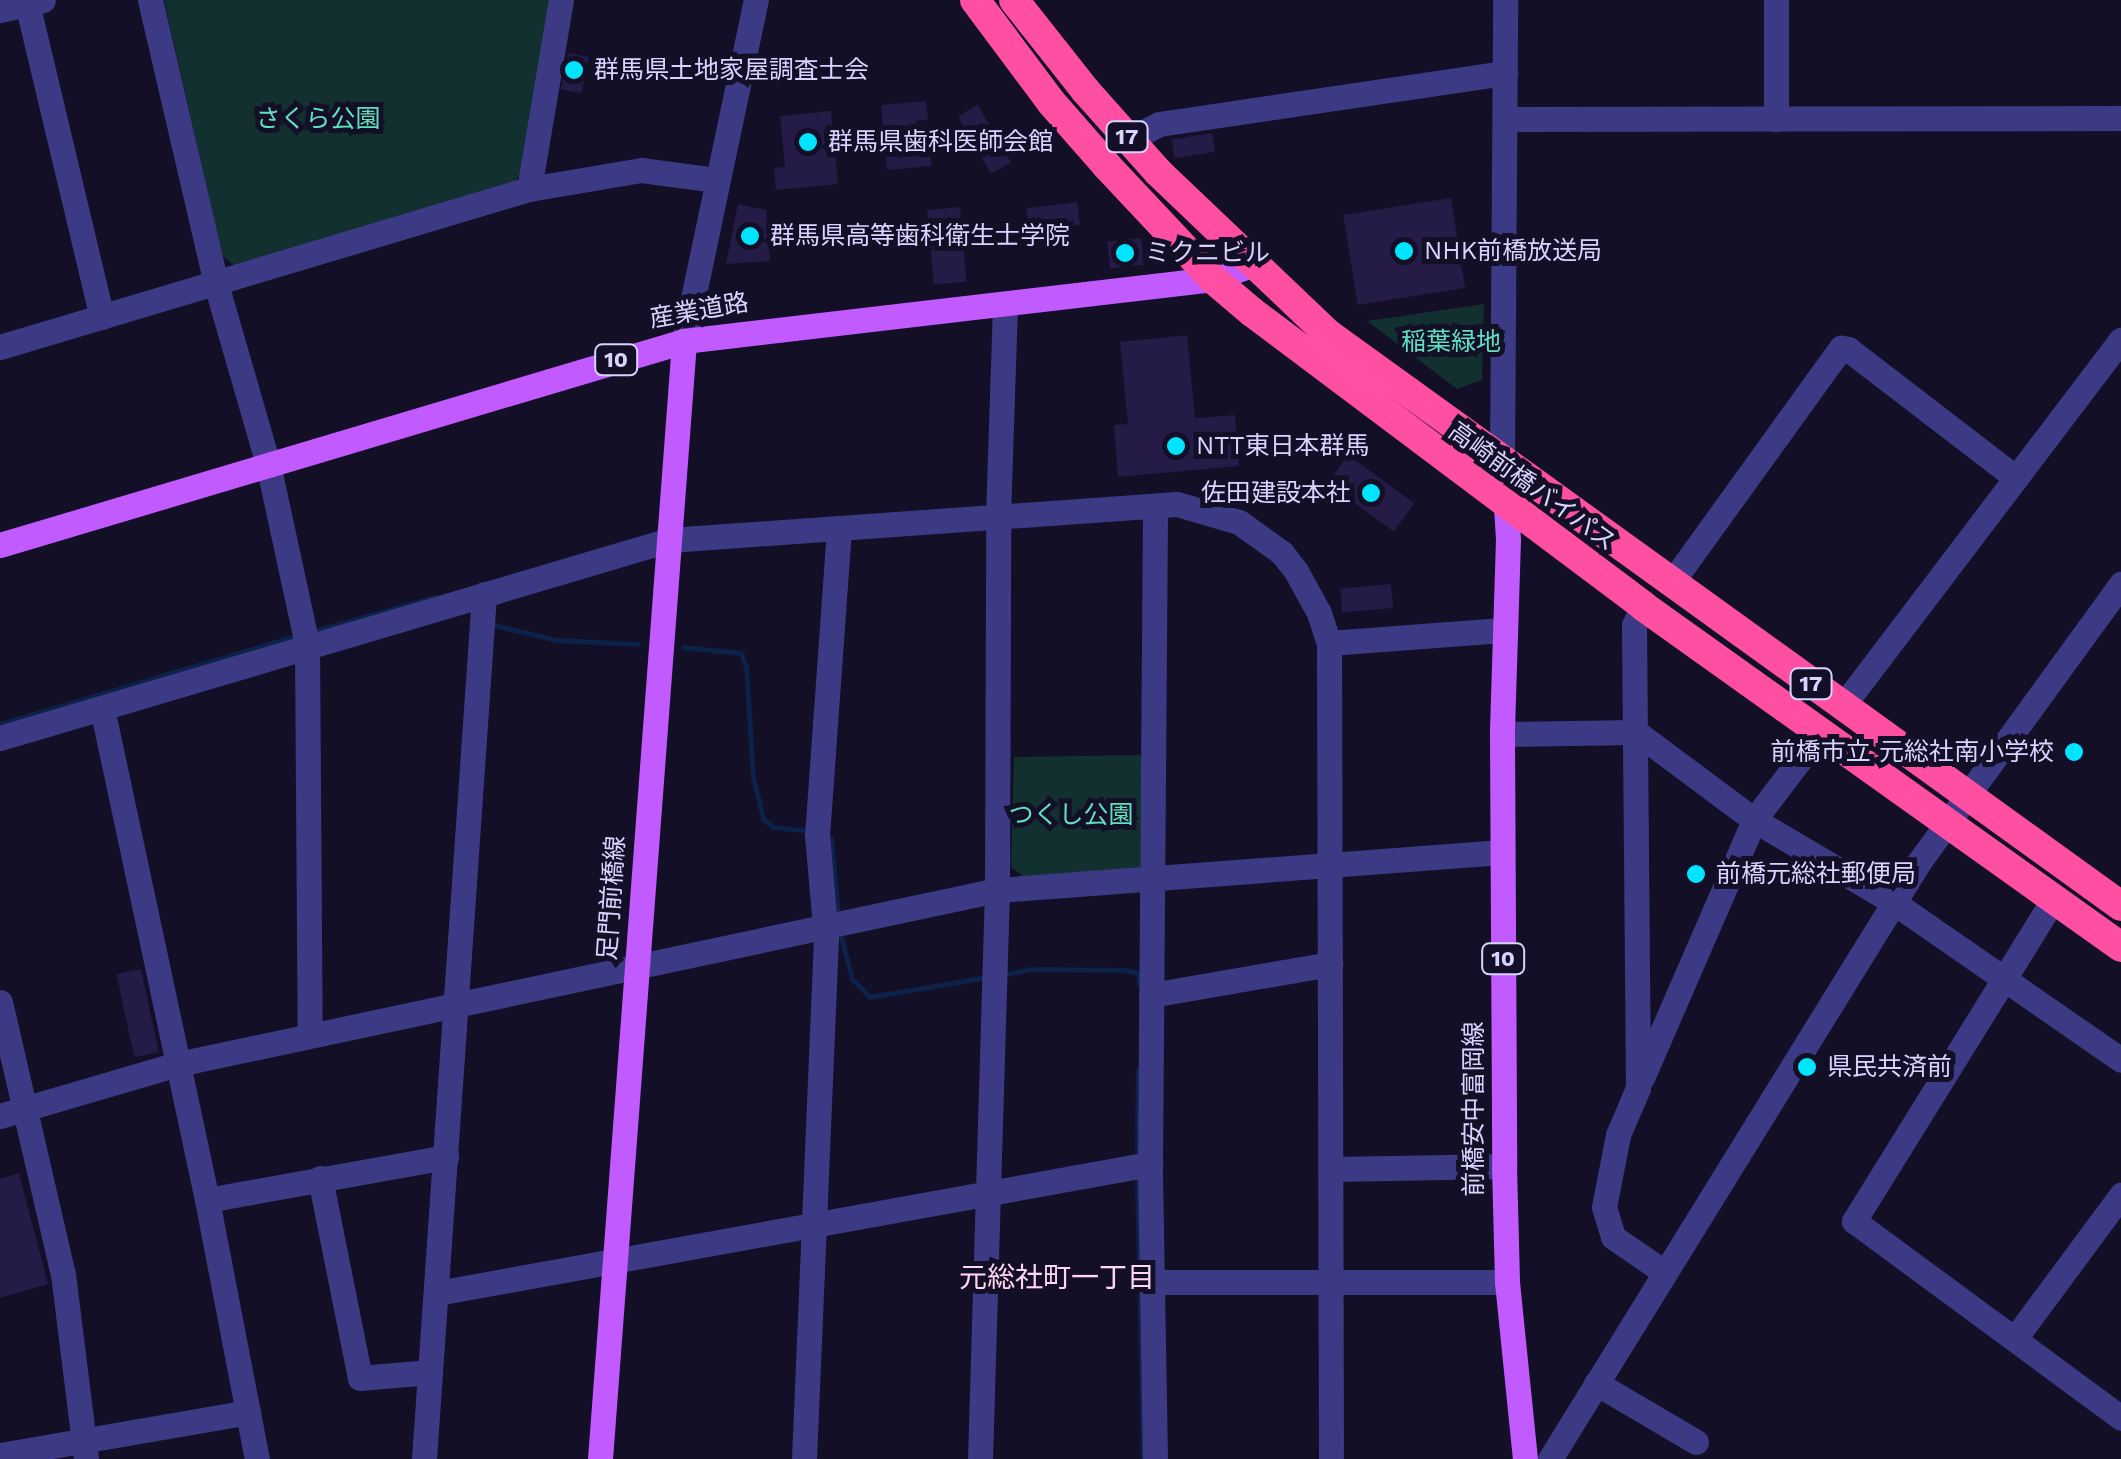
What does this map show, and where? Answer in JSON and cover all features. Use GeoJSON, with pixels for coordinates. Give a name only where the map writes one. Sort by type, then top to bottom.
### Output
{"type":"FeatureCollection","features":[{"type":"Feature","properties":{"kind":"highway","name":"高崎前橋バイパス"},"geometry":{"type":"LineString","coordinates":[[975,0],[1051,102],[1214,279],[1322,369],[1643,606],[2121,947]]}},
{"type":"Feature","properties":{"kind":"highway","name":"高崎前橋バイパス"},"geometry":{"type":"LineString","coordinates":[[1014,0],[1128,140],[1251,265],[1328,334],[2121,906]]}},
{"type":"Feature","properties":{"kind":"main road","name":"産業道路"},"geometry":{"type":"LineString","coordinates":[[0,545],[684,341],[1214,279],[1251,265]]}},
{"type":"Feature","properties":{"kind":"main road","name":"足門前橋線"},"geometry":{"type":"LineString","coordinates":[[600,1459],[684,341]]}},
{"type":"Feature","properties":{"kind":"main road","name":"前橋安中富岡線"},"geometry":{"type":"LineString","coordinates":[[1502,459],[1506,506],[1502,734],[1504,1166],[1507,1282],[1525,1459]]}},
{"type":"Feature","properties":{"kind":"street"},"geometry":{"type":"LineString","coordinates":[[150,0],[216,284],[268,464],[307,645],[310,1035]]}},
{"type":"Feature","properties":{"kind":"street"},"geometry":{"type":"LineString","coordinates":[[529,189],[528,176],[561,0]]}},
{"type":"Feature","properties":{"kind":"street"},"geometry":{"type":"LineString","coordinates":[[684,341],[756,0]]}},
{"type":"Feature","properties":{"kind":"street"},"geometry":{"type":"LineString","coordinates":[[1502,459],[1505,0]]}},
{"type":"Feature","properties":{"kind":"street"},"geometry":{"type":"LineString","coordinates":[[1776,0],[1776,119]]}},
{"type":"Feature","properties":{"kind":"street"},"geometry":{"type":"LineString","coordinates":[[0,10],[35,2],[102,317]]}},
{"type":"Feature","properties":{"kind":"street"},"geometry":{"type":"LineString","coordinates":[[1128,140],[1159,124],[1505,73]]}},
{"type":"Feature","properties":{"kind":"street"},"geometry":{"type":"LineString","coordinates":[[1506,119],[2120,118]]}},
{"type":"Feature","properties":{"kind":"street"},"geometry":{"type":"LineString","coordinates":[[0,348],[529,189],[641,170],[717,180]]}},
{"type":"Feature","properties":{"kind":"street"},"geometry":{"type":"LineString","coordinates":[[980,1459],[997,890],[998,516],[1005,304]]}},
{"type":"Feature","properties":{"kind":"street"},"geometry":{"type":"LineString","coordinates":[[1842,707],[2121,340]]}},
{"type":"Feature","properties":{"kind":"street"},"geometry":{"type":"LineString","coordinates":[[1672,582],[1841,348],[1848,349],[2015,477]]}},
{"type":"Feature","properties":{"kind":"street"},"geometry":{"type":"LineString","coordinates":[[1154,1459],[1150,1164],[1155,506]]}},
{"type":"Feature","properties":{"kind":"street"},"geometry":{"type":"LineString","coordinates":[[0,738],[670,540],[1155,506],[1198,507],[1262,536],[1305,585],[1328,643],[1333,1170],[1331,1459]]}},
{"type":"Feature","properties":{"kind":"street"},"geometry":{"type":"LineString","coordinates":[[804,1459],[826,926],[817,842],[839,529]]}},
{"type":"Feature","properties":{"kind":"street"},"geometry":{"type":"LineString","coordinates":[[1550,1459],[1893,902],[2121,584]]}},
{"type":"Feature","properties":{"kind":"street"},"geometry":{"type":"LineString","coordinates":[[424,1459],[484,594]]}},
{"type":"Feature","properties":{"kind":"street"},"geometry":{"type":"LineString","coordinates":[[1638,1088],[1634,626],[1643,606]]}},
{"type":"Feature","properties":{"kind":"street"},"geometry":{"type":"LineString","coordinates":[[1328,643],[1503,630]]}},
{"type":"Feature","properties":{"kind":"street"},"geometry":{"type":"LineString","coordinates":[[102,708],[207,1200],[257,1459]]}},
{"type":"Feature","properties":{"kind":"street"},"geometry":{"type":"LineString","coordinates":[[1502,734],[1636,732],[1754,820],[1893,902],[2121,1060]]}},
{"type":"Feature","properties":{"kind":"street"},"geometry":{"type":"LineString","coordinates":[[1664,1272],[1613,1237],[1604,1207],[1618,1135],[1754,820],[1820,733]]}},
{"type":"Feature","properties":{"kind":"street"},"geometry":{"type":"LineString","coordinates":[[0,1116],[178,1064],[997,890],[1502,852]]}},
{"type":"Feature","properties":{"kind":"street"},"geometry":{"type":"LineString","coordinates":[[2052,900],[1854,1220],[2121,1418]]}},
{"type":"Feature","properties":{"kind":"street"},"geometry":{"type":"LineString","coordinates":[[1151,995],[1330,964]]}},
{"type":"Feature","properties":{"kind":"street"},"geometry":{"type":"LineString","coordinates":[[0,1002],[66,1290],[85,1451]]}},
{"type":"Feature","properties":{"kind":"street"},"geometry":{"type":"LineString","coordinates":[[207,1200],[446,1157]]}},
{"type":"Feature","properties":{"kind":"street"},"geometry":{"type":"LineString","coordinates":[[437,1292],[1150,1164]]}},
{"type":"Feature","properties":{"kind":"street"},"geometry":{"type":"LineString","coordinates":[[1333,1170],[1504,1166]]}},
{"type":"Feature","properties":{"kind":"street"},"geometry":{"type":"LineString","coordinates":[[320,1178],[360,1378],[430,1372]]}},
{"type":"Feature","properties":{"kind":"street"},"geometry":{"type":"LineString","coordinates":[[2016,1337],[2121,1195]]}},
{"type":"Feature","properties":{"kind":"street"},"geometry":{"type":"LineString","coordinates":[[1151,1282],[1507,1282]]}},
{"type":"Feature","properties":{"kind":"street"},"geometry":{"type":"LineString","coordinates":[[1596,1383],[1696,1442]]}},
{"type":"Feature","properties":{"kind":"street"},"geometry":{"type":"LineString","coordinates":[[0,1455],[85,1451],[248,1412]]}},
{"type":"Feature","properties":{"kind":"green space","name":"さくら公園"},"geometry":{"type":"Polygon","coordinates":[[[164,0],[550,0],[520,175],[512,185],[238,269],[222,255],[164,0]]]}},
{"type":"Feature","properties":{"kind":"green space","name":"稲葉緑地"},"geometry":{"type":"Polygon","coordinates":[[[1484,304],[1482,380],[1457,389],[1367,321],[1484,304]]]}},
{"type":"Feature","properties":{"kind":"green space","name":"つくし公園"},"geometry":{"type":"Polygon","coordinates":[[[1142,755],[1140,868],[1024,877],[1011,867],[1014,757],[1142,755]]]}},
{"type":"Feature","properties":{"kind":"building","name":"群馬県土地家屋調査士会"},"geometry":{"type":"Polygon","coordinates":[[[568,53],[589,57],[582,93],[561,89],[568,53]]]}},
{"type":"Feature","properties":{"kind":"building"},"geometry":{"type":"Polygon","coordinates":[[[926,101],[928,120],[916,121],[918,153],[930,152],[932,166],[887,170],[881,105],[926,101]]]}},
{"type":"Feature","properties":{"kind":"building"},"geometry":{"type":"Polygon","coordinates":[[[978,105],[1011,162],[991,174],[958,116],[978,105]]]}},
{"type":"Feature","properties":{"kind":"building","name":"群馬県歯科医師会館"},"geometry":{"type":"Polygon","coordinates":[[[831,111],[838,184],[776,190],[774,168],[785,167],[780,116],[831,111]]]}},
{"type":"Feature","properties":{"kind":"building"},"geometry":{"type":"Polygon","coordinates":[[[1212,133],[1215,152],[1174,158],[1172,139],[1212,133]]]}},
{"type":"Feature","properties":{"kind":"building","name":"NHK前橋放送局"},"geometry":{"type":"Polygon","coordinates":[[[1451,198],[1465,288],[1358,305],[1343,215],[1451,198]]]}},
{"type":"Feature","properties":{"kind":"building"},"geometry":{"type":"Polygon","coordinates":[[[1077,202],[1080,225],[1029,231],[1026,208],[1077,202]]]}},
{"type":"Feature","properties":{"kind":"building","name":"群馬県高等歯科衛生士学院"},"geometry":{"type":"Polygon","coordinates":[[[738,204],[766,210],[770,261],[726,264],[738,204]]]}},
{"type":"Feature","properties":{"kind":"building"},"geometry":{"type":"Polygon","coordinates":[[[960,207],[967,282],[934,285],[927,210],[960,207]]]}},
{"type":"Feature","properties":{"kind":"building","name":"ミクニビル"},"geometry":{"type":"Polygon","coordinates":[[[1141,238],[1144,265],[1110,268],[1107,242],[1141,238]]]}},
{"type":"Feature","properties":{"kind":"building"},"geometry":{"type":"Polygon","coordinates":[[[1187,335],[1195,418],[1235,415],[1239,466],[1118,477],[1114,425],[1128,424],[1120,342],[1187,335]]]}},
{"type":"Feature","properties":{"kind":"building","name":"佐田建設本社"},"geometry":{"type":"Polygon","coordinates":[[[1348,455],[1414,503],[1394,532],[1327,483],[1348,455]]]}},
{"type":"Feature","properties":{"kind":"building"},"geometry":{"type":"Polygon","coordinates":[[[1391,584],[1393,608],[1342,612],[1340,588],[1391,584]]]}},
{"type":"Feature","properties":{"kind":"building"},"geometry":{"type":"Polygon","coordinates":[[[141,969],[159,1052],[134,1057],[117,974],[141,969]]]}},
{"type":"Feature","properties":{"kind":"building"},"geometry":{"type":"Polygon","coordinates":[[[19,1173],[48,1284],[0,1298],[0,1179],[19,1173]]]}},
{"type":"Feature","properties":{"kind":"waterway"},"geometry":{"type":"LineString","coordinates":[[314,631],[434,597]]}},
{"type":"Feature","properties":{"kind":"waterway"},"geometry":{"type":"LineString","coordinates":[[490,624],[556,640],[638,644]]}},
{"type":"Feature","properties":{"kind":"waterway"},"geometry":{"type":"LineString","coordinates":[[0,724],[299,635]]}},
{"type":"Feature","properties":{"kind":"waterway"},"geometry":{"type":"LineString","coordinates":[[683,647],[741,653],[746,666],[753,777],[763,819],[773,827],[810,831]]}},
{"type":"Feature","properties":{"kind":"waterway"},"geometry":{"type":"LineString","coordinates":[[825,836],[831,838],[838,916]]}},
{"type":"Feature","properties":{"kind":"waterway"},"geometry":{"type":"LineString","coordinates":[[840,932],[852,979],[870,997],[987,977]]}},
{"type":"Feature","properties":{"kind":"waterway"},"geometry":{"type":"LineString","coordinates":[[1002,975],[1031,969],[1126,970],[1138,973],[1139,984]]}},
{"type":"Feature","properties":{"kind":"waterway"},"geometry":{"type":"LineString","coordinates":[[1137,1159],[1138,1070]]}},
{"type":"Feature","properties":{"kind":"waterway"},"geometry":{"type":"LineString","coordinates":[[1137,1175],[1143,1459]]}},
{"type":"Feature","properties":{"kind":"place","name":"群馬県土地家屋調査士会"},"geometry":{"type":"Point","coordinates":[574,70]}},
{"type":"Feature","properties":{"kind":"place","name":"群馬県歯科医師会館"},"geometry":{"type":"Point","coordinates":[808,142]}},
{"type":"Feature","properties":{"kind":"place","name":"群馬県高等歯科衛生士学院"},"geometry":{"type":"Point","coordinates":[750,236]}},
{"type":"Feature","properties":{"kind":"place","name":"NHK前橋放送局"},"geometry":{"type":"Point","coordinates":[1404,251]}},
{"type":"Feature","properties":{"kind":"place","name":"ミクニビル"},"geometry":{"type":"Point","coordinates":[1125,253]}},
{"type":"Feature","properties":{"kind":"place","name":"NTT東日本群馬"},"geometry":{"type":"Point","coordinates":[1176,446]}},
{"type":"Feature","properties":{"kind":"place","name":"佐田建設本社"},"geometry":{"type":"Point","coordinates":[1371,493]}},
{"type":"Feature","properties":{"kind":"place","name":"前橋市立 元総社南小学校"},"geometry":{"type":"Point","coordinates":[2074,752]}},
{"type":"Feature","properties":{"kind":"place","name":"前橋元総社郵便局"},"geometry":{"type":"Point","coordinates":[1696,874]}},
{"type":"Feature","properties":{"kind":"place","name":"県民共済前"},"geometry":{"type":"Point","coordinates":[1807,1067]}},
{"type":"Feature","properties":{"kind":"district","name":"元総社町一丁目"},"geometry":{"type":"Point","coordinates":[1057,1278]}}]}
